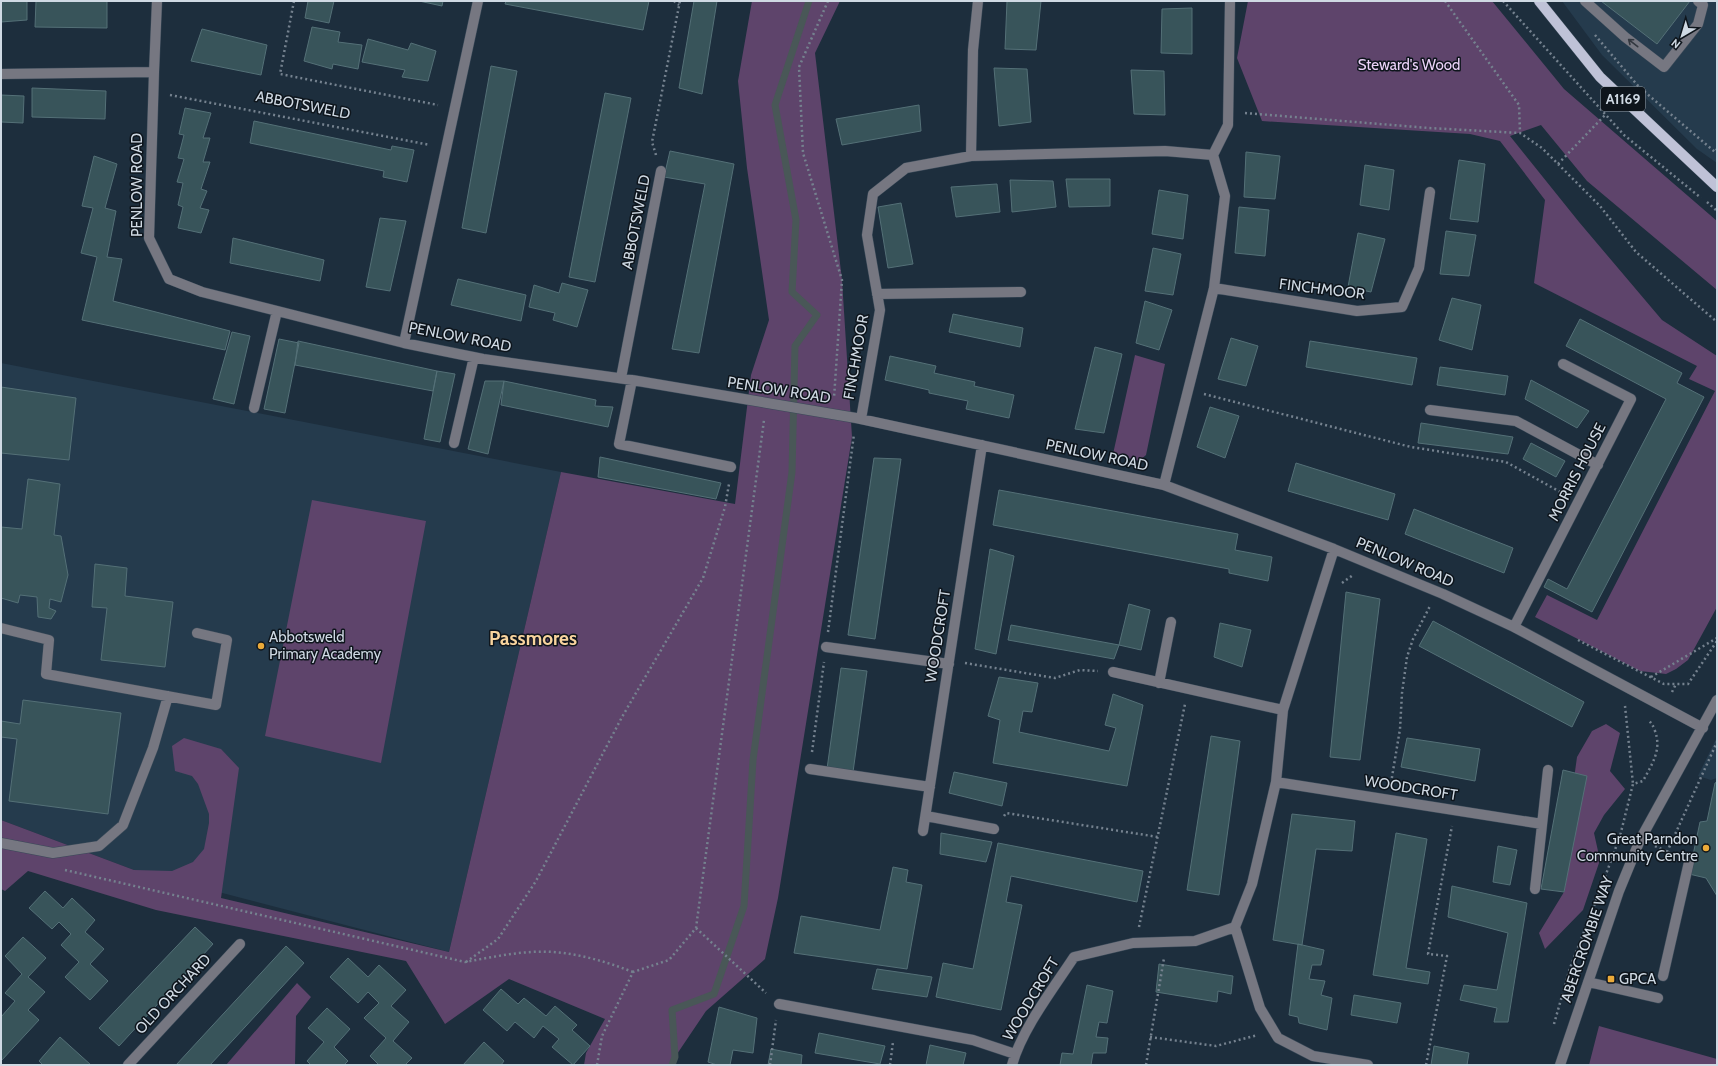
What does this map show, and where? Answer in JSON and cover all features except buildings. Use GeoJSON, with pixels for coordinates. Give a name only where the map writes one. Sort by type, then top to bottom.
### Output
{"type":"FeatureCollection","features":[{"type":"Feature","properties":{"kind":"main road","name":"A1169"},"geometry":{"type":"LineString","coordinates":[[1539,1],[1600,77],[1717,187]]}},
{"type":"Feature","properties":{"kind":"street"},"geometry":{"type":"LineString","coordinates":[[1,74],[154,72],[157,1]]}},
{"type":"Feature","properties":{"kind":"street"},"geometry":{"type":"LineString","coordinates":[[404,342],[478,1]]}},
{"type":"Feature","properties":{"kind":"street"},"geometry":{"type":"LineString","coordinates":[[971,156],[972,50],[978,1]]}},
{"type":"Feature","properties":{"kind":"street"},"geometry":{"type":"LineString","coordinates":[[1164,485],[1214,288],[1225,196],[1212,155],[1228,125],[1230,1]]}},
{"type":"Feature","properties":{"kind":"street"},"geometry":{"type":"LineString","coordinates":[[1585,1],[1625,37],[1664,67],[1698,24],[1703,5],[1698,1]]}},
{"type":"Feature","properties":{"kind":"street","name":"PENLOW ROAD"},"geometry":{"type":"LineString","coordinates":[[154,72],[149,238],[169,280],[202,292],[277,311],[404,342],[474,357],[621,378],[832,414],[1164,485],[1334,549],[1443,594],[1514,627],[1703,728]]}},
{"type":"Feature","properties":{"kind":"street","name":"FINCHMOOR"},"geometry":{"type":"LineString","coordinates":[[858,419],[880,310],[867,235],[873,194],[906,168],[971,156],[1165,151],[1212,155]]}},
{"type":"Feature","properties":{"kind":"street","name":"ABBOTSWELD"},"geometry":{"type":"LineString","coordinates":[[621,378],[661,171]]}},
{"type":"Feature","properties":{"kind":"street","name":"FINCHMOOR"},"geometry":{"type":"LineString","coordinates":[[1214,288],[1357,311],[1402,307],[1419,268],[1430,192]]}},
{"type":"Feature","properties":{"kind":"street"},"geometry":{"type":"LineString","coordinates":[[877,294],[1021,292]]}},
{"type":"Feature","properties":{"kind":"street"},"geometry":{"type":"LineString","coordinates":[[254,408],[277,311]]}},
{"type":"Feature","properties":{"kind":"street"},"geometry":{"type":"LineString","coordinates":[[454,443],[474,357]]}},
{"type":"Feature","properties":{"kind":"street","name":"MORRIS HOUSE"},"geometry":{"type":"LineString","coordinates":[[1514,627],[1631,399],[1563,364]]}},
{"type":"Feature","properties":{"kind":"street"},"geometry":{"type":"LineString","coordinates":[[632,380],[618,444],[731,467]]}},
{"type":"Feature","properties":{"kind":"street"},"geometry":{"type":"LineString","coordinates":[[1430,410],[1516,421],[1598,465]]}},
{"type":"Feature","properties":{"kind":"street","name":"WOODCROFT"},"geometry":{"type":"LineString","coordinates":[[923,831],[982,445]]}},
{"type":"Feature","properties":{"kind":"street"},"geometry":{"type":"LineString","coordinates":[[1334,549],[1284,710],[1276,782],[1252,884],[1235,927],[1260,1008],[1278,1038],[1314,1056],[1368,1065]]}},
{"type":"Feature","properties":{"kind":"street"},"geometry":{"type":"LineString","coordinates":[[1159,683],[1170,622]]}},
{"type":"Feature","properties":{"kind":"street"},"geometry":{"type":"LineString","coordinates":[[1,628],[49,640],[46,674],[216,705],[227,640],[197,633]]}},
{"type":"Feature","properties":{"kind":"street"},"geometry":{"type":"LineString","coordinates":[[826,647],[949,662]]}},
{"type":"Feature","properties":{"kind":"street"},"geometry":{"type":"LineString","coordinates":[[1113,672],[1284,710]]}},
{"type":"Feature","properties":{"kind":"street"},"geometry":{"type":"LineString","coordinates":[[1,843],[53,853],[99,846],[123,825],[153,748],[168,696]]}},
{"type":"Feature","properties":{"kind":"street","name":"ABERCROMBIE WAY"},"geometry":{"type":"LineString","coordinates":[[1560,1065],[1619,891],[1640,840],[1703,728],[1717,700]]}},
{"type":"Feature","properties":{"kind":"street"},"geometry":{"type":"LineString","coordinates":[[810,769],[930,787]]}},
{"type":"Feature","properties":{"kind":"street"},"geometry":{"type":"LineString","coordinates":[[1535,889],[1548,770]]}},
{"type":"Feature","properties":{"kind":"street","name":"WOODCROFT"},"geometry":{"type":"LineString","coordinates":[[1276,782],[1542,824]]}},
{"type":"Feature","properties":{"kind":"street"},"geometry":{"type":"LineString","coordinates":[[926,816],[994,830]]}},
{"type":"Feature","properties":{"kind":"street"},"geometry":{"type":"LineString","coordinates":[[1663,976],[1689,862]]}},
{"type":"Feature","properties":{"kind":"street","name":"WOODCROFT"},"geometry":{"type":"LineString","coordinates":[[1012,1065],[1015,1054],[1039,1011],[1074,957],[1136,943],[1195,941],[1235,927]]}},
{"type":"Feature","properties":{"kind":"street","name":"OLD ORCHARD"},"geometry":{"type":"LineString","coordinates":[[128,1065],[240,944]]}},
{"type":"Feature","properties":{"kind":"street"},"geometry":{"type":"LineString","coordinates":[[1588,982],[1658,998]]}},
{"type":"Feature","properties":{"kind":"street","name":"WOODCROFT"},"geometry":{"type":"LineString","coordinates":[[779,1004],[896,1027],[973,1040],[1015,1054]]}},
{"type":"Feature","properties":{"kind":"path","name":"ABBOTSWELD"},"geometry":{"type":"LineString","coordinates":[[294,1],[280,74],[455,108]]}},
{"type":"Feature","properties":{"kind":"path"},"geometry":{"type":"LineString","coordinates":[[674,1],[679,5]]}},
{"type":"Feature","properties":{"kind":"path","name":"ABBOTSWELD"},"geometry":{"type":"LineString","coordinates":[[661,171],[652,142],[680,1]]}},
{"type":"Feature","properties":{"kind":"path"},"geometry":{"type":"LineString","coordinates":[[828,1],[799,67],[803,153],[842,280],[832,414]]}},
{"type":"Feature","properties":{"kind":"path"},"geometry":{"type":"LineString","coordinates":[[1444,1],[1519,105],[1520,133]]}},
{"type":"Feature","properties":{"kind":"path"},"geometry":{"type":"LineString","coordinates":[[1503,1],[1624,135],[1717,211]]}},
{"type":"Feature","properties":{"kind":"path"},"geometry":{"type":"LineString","coordinates":[[1590,30],[1639,87],[1716,151]]}},
{"type":"Feature","properties":{"kind":"path","name":"ABBOTSWELD"},"geometry":{"type":"LineString","coordinates":[[154,92],[446,149]]}},
{"type":"Feature","properties":{"kind":"path"},"geometry":{"type":"LineString","coordinates":[[1229,111],[1429,128],[1520,133],[1542,148],[1600,206],[1636,252],[1717,322]]}},
{"type":"Feature","properties":{"kind":"path"},"geometry":{"type":"LineString","coordinates":[[1558,164],[1606,114]]}},
{"type":"Feature","properties":{"kind":"path"},"geometry":{"type":"LineString","coordinates":[[1188,390],[1411,447],[1506,462],[1578,502]]}},
{"type":"Feature","properties":{"kind":"path"},"geometry":{"type":"LineString","coordinates":[[62,869],[465,962],[511,954],[552,952],[605,962],[633,972],[669,960],[696,928],[766,403]]}},
{"type":"Feature","properties":{"kind":"path"},"geometry":{"type":"LineString","coordinates":[[810,769],[858,419]]}},
{"type":"Feature","properties":{"kind":"path"},"geometry":{"type":"LineString","coordinates":[[465,962],[498,938],[536,881],[622,717],[703,578],[725,508],[731,467]]}},
{"type":"Feature","properties":{"kind":"path"},"geometry":{"type":"LineString","coordinates":[[1389,800],[1400,729],[1402,693],[1407,657],[1413,639],[1432,601],[1443,594]]}},
{"type":"Feature","properties":{"kind":"path"},"geometry":{"type":"LineString","coordinates":[[1572,637],[1664,684],[1688,684],[1717,639]]}},
{"type":"Feature","properties":{"kind":"path"},"geometry":{"type":"LineString","coordinates":[[1650,677],[1717,639]]}},
{"type":"Feature","properties":{"kind":"path"},"geometry":{"type":"LineString","coordinates":[[949,662],[1055,678],[1080,670],[1113,672]]}},
{"type":"Feature","properties":{"kind":"path"},"geometry":{"type":"LineString","coordinates":[[1136,943],[1188,689]]}},
{"type":"Feature","properties":{"kind":"path"},"geometry":{"type":"LineString","coordinates":[[1625,702],[1633,784]]}},
{"type":"Feature","properties":{"kind":"path"},"geometry":{"type":"LineString","coordinates":[[1667,852],[1717,742]]}},
{"type":"Feature","properties":{"kind":"path"},"geometry":{"type":"LineString","coordinates":[[1426,1065],[1447,956],[1428,954],[1455,810]]}},
{"type":"Feature","properties":{"kind":"path"},"geometry":{"type":"LineString","coordinates":[[994,830],[1006,813],[1158,837]]}},
{"type":"Feature","properties":{"kind":"path"},"geometry":{"type":"LineString","coordinates":[[696,928],[779,1004],[770,1065]]}},
{"type":"Feature","properties":{"kind":"path"},"geometry":{"type":"LineString","coordinates":[[1146,1065],[1166,942]]}},
{"type":"Feature","properties":{"kind":"path"},"geometry":{"type":"LineString","coordinates":[[597,1065],[602,1036],[633,972]]}},
{"type":"Feature","properties":{"kind":"path"},"geometry":{"type":"LineString","coordinates":[[890,1065],[896,1027]]}},
{"type":"Feature","properties":{"kind":"path"},"geometry":{"type":"LineString","coordinates":[[1150,1037],[1216,1046],[1274,1030]]}},
{"type":"Feature","properties":{"kind":"shaded area"},"geometry":{"type":"Polygon","coordinates":[[[1562,1],[1717,1],[1717,163],[1697,149],[1602,55],[1562,1]]]}},
{"type":"Feature","properties":{"kind":"shaded area","name":"Abbotsweld Primary Academy"},"geometry":{"type":"Polygon","coordinates":[[[1,363],[561,472],[449,952],[134,870],[1,820],[1,363]]]}},
{"type":"Feature","properties":{"kind":"shaded area"},"geometry":{"type":"Polygon","coordinates":[[[1717,737],[1717,778],[1711,780],[1698,776],[1717,737]]]}},
{"type":"Feature","properties":{"kind":"green space"},"geometry":{"type":"Polygon","coordinates":[[[752,1],[840,1],[815,53],[842,280],[852,437],[778,898],[765,959],[706,1011],[675,1057],[674,1065],[584,1065],[586,1053],[605,1019],[509,979],[445,1024],[406,961],[156,910],[28,871],[5,891],[1,889],[1,820],[134,870],[172,871],[193,862],[204,849],[209,823],[209,814],[198,784],[192,776],[175,771],[172,746],[184,738],[221,749],[239,768],[221,898],[449,952],[561,472],[735,504],[751,375],[769,320],[747,168],[738,81],[752,1]]]}},
{"type":"Feature","properties":{"kind":"green space","name":"Steward's Wood"},"geometry":{"type":"Polygon","coordinates":[[[1248,1],[1492,1],[1564,89],[1717,221],[1717,290],[1587,181],[1541,125],[1510,136],[1579,222],[1662,320],[1717,356],[1717,607],[1688,660],[1676,669],[1666,674],[1640,671],[1535,617],[1547,595],[1597,620],[1715,391],[1689,379],[1697,366],[1534,283],[1545,200],[1500,141],[1470,134],[1262,121],[1237,58],[1248,1]]]}},
{"type":"Feature","properties":{"kind":"green space"},"geometry":{"type":"Polygon","coordinates":[[[1135,355],[1165,364],[1146,455],[1139,461],[1113,454],[1135,355]]]}},
{"type":"Feature","properties":{"kind":"green space"},"geometry":{"type":"Polygon","coordinates":[[[312,500],[426,521],[381,763],[265,736],[312,500]]]}},
{"type":"Feature","properties":{"kind":"green space"},"geometry":{"type":"Polygon","coordinates":[[[1606,724],[1620,733],[1610,771],[1625,789],[1604,815],[1594,833],[1600,860],[1583,910],[1545,949],[1539,933],[1564,892],[1574,836],[1573,786],[1577,757],[1592,731],[1606,724]]]}},
{"type":"Feature","properties":{"kind":"green space"},"geometry":{"type":"Polygon","coordinates":[[[297,983],[311,997],[296,1016],[295,1065],[226,1065],[297,983]]]}},
{"type":"Feature","properties":{"kind":"green space"},"geometry":{"type":"Polygon","coordinates":[[[1599,1026],[1717,1059],[1717,1065],[1589,1065],[1599,1026]]]}},
{"type":"Feature","properties":{"kind":"waterway"},"geometry":{"type":"LineString","coordinates":[[672,1065],[675,1057],[672,1010],[714,994],[744,906],[753,760],[792,472],[795,346],[817,315],[792,292],[796,220],[775,105],[809,1]]}},
{"type":"Feature","properties":{"kind":"place","name":"Abbotsweld Primary Academy"},"geometry":{"type":"Point","coordinates":[261,646]}},
{"type":"Feature","properties":{"kind":"place","name":"Great Parndon Community Centre"},"geometry":{"type":"Point","coordinates":[1706,848]}},
{"type":"Feature","properties":{"kind":"place","name":"GPCA"},"geometry":{"type":"Point","coordinates":[1611,979]}},
{"type":"Feature","properties":{"kind":"district","name":"Passmores"},"geometry":{"type":"Point","coordinates":[533,638]}}]}
